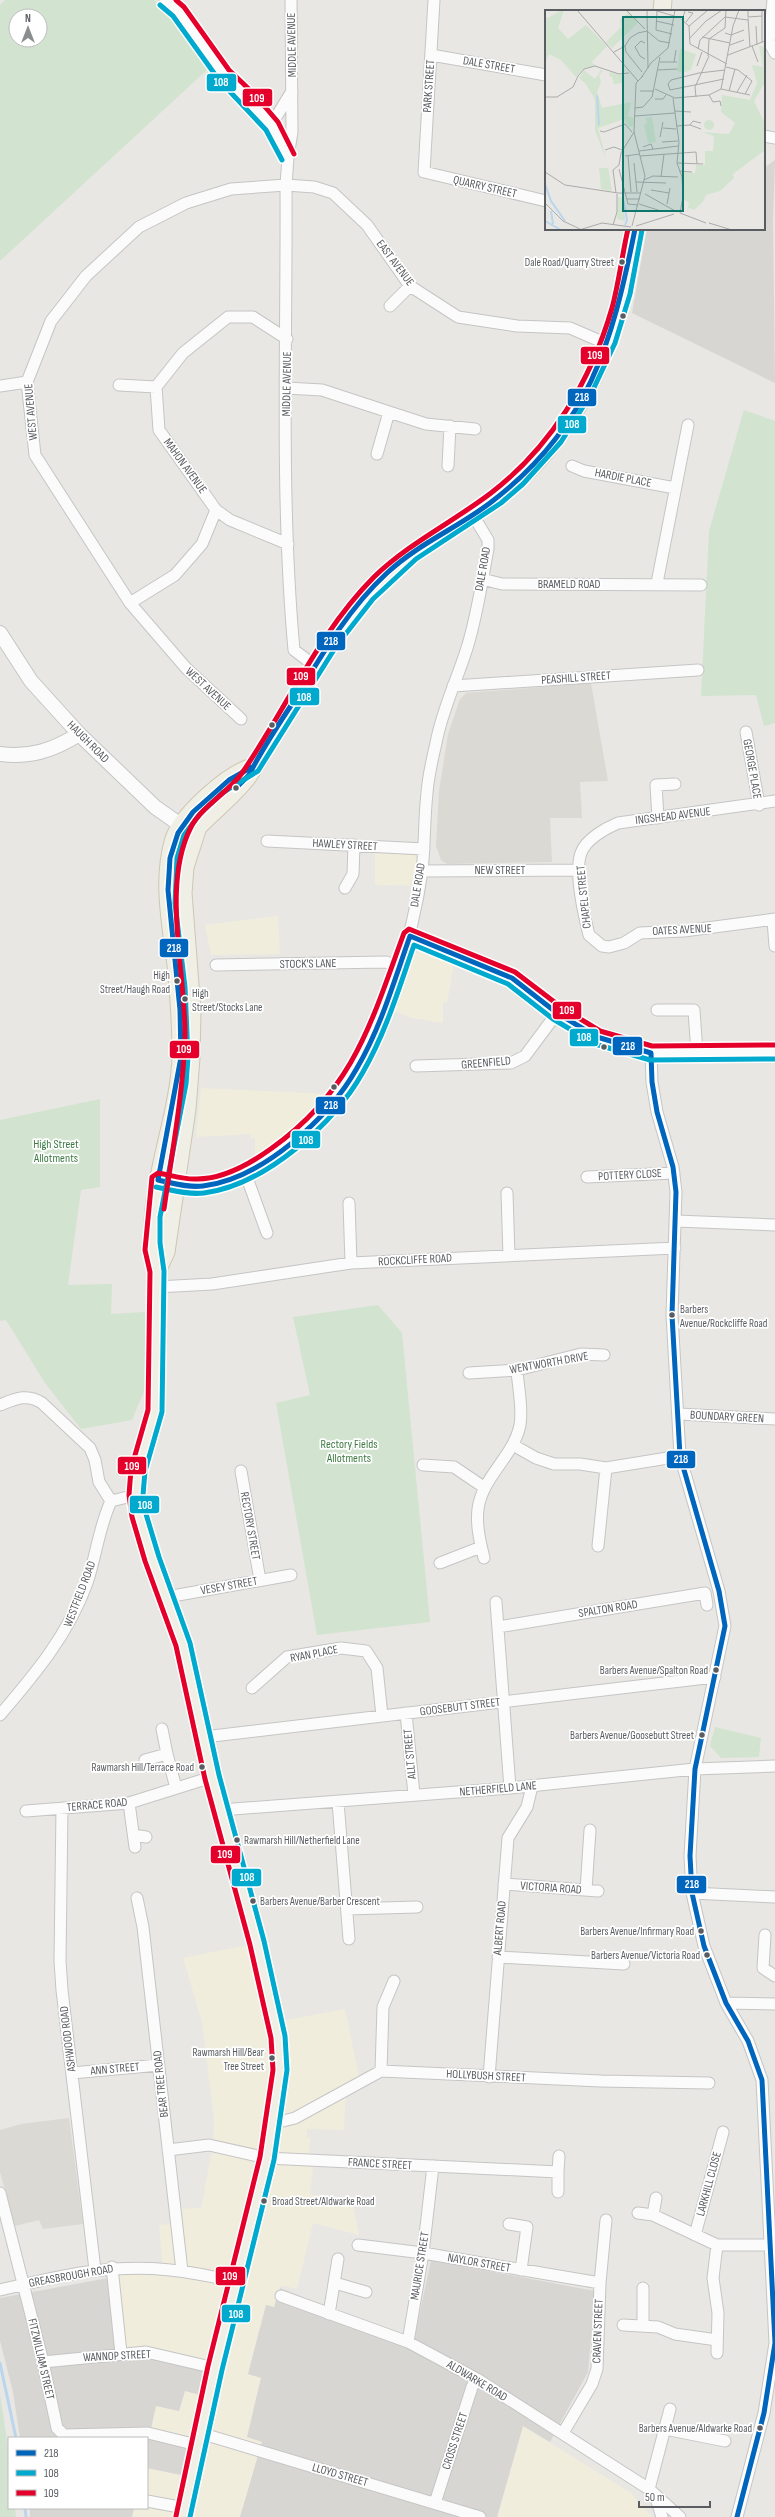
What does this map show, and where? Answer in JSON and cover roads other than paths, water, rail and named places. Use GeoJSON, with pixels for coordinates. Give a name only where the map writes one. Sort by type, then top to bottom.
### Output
{"type":"FeatureCollection","features":[{"type":"Feature","properties":{"kind":"main road"},"geometry":{"type":"LineString","coordinates":[[662,10],[663,0]]}},
{"type":"Feature","properties":{"kind":"main road"},"geometry":{"type":"LineString","coordinates":[[157,1279],[166,1252],[187,1109],[191,1058],[192,1011],[183,893],[185,867],[194,835],[198,827],[249,775],[252,767],[315,666],[366,597],[387,573],[428,542],[473,515],[527,472],[565,428],[580,404],[607,344],[618,311],[635,230]]}},
{"type":"Feature","properties":{"kind":"main road"},"geometry":{"type":"LineString","coordinates":[[184,2512],[198,2439],[267,2158],[275,2114],[280,2070],[278,2037],[242,1882],[212,1777],[183,1644],[152,1559],[139,1516],[136,1495],[138,1470],[155,1411],[157,1279],[152,1250],[158,1180],[181,1057],[180,1010],[168,873],[173,841],[180,826],[199,804],[242,770],[252,767]]}},
{"type":"Feature","properties":{"kind":"street"},"geometry":{"type":"LineString","coordinates":[[165,0],[178,11],[224,75],[269,123],[288,157]]}},
{"type":"Feature","properties":{"kind":"street","name":"MIDDLE AVENUE"},"geometry":{"type":"LineString","coordinates":[[291,0],[292,132],[286,185],[288,544],[294,650],[315,666]]}},
{"type":"Feature","properties":{"kind":"street","name":"PARK STREET"},"geometry":{"type":"LineString","coordinates":[[424,172],[434,0]]}},
{"type":"Feature","properties":{"kind":"street"},"geometry":{"type":"LineString","coordinates":[[773,0],[769,42],[775,53]]}},
{"type":"Feature","properties":{"kind":"street","name":"DALE STREET"},"geometry":{"type":"LineString","coordinates":[[431,54],[545,75]]}},
{"type":"Feature","properties":{"kind":"street","name":"MIDDLE AVENUE"},"geometry":{"type":"LineString","coordinates":[[269,123],[278,114],[292,90]]}},
{"type":"Feature","properties":{"kind":"street"},"geometry":{"type":"LineString","coordinates":[[765,136],[775,138]]}},
{"type":"Feature","properties":{"kind":"street","name":"QUARRY STREET"},"geometry":{"type":"LineString","coordinates":[[424,172],[545,201]]}},
{"type":"Feature","properties":{"kind":"street","name":"EAST AVENUE"},"geometry":{"type":"LineString","coordinates":[[286,185],[314,187],[332,193],[367,225],[410,286],[458,317],[517,326],[570,328],[607,344]]}},
{"type":"Feature","properties":{"kind":"street","name":"WEST AVENUE"},"geometry":{"type":"LineString","coordinates":[[240,719],[186,668],[130,603],[35,455],[27,382],[51,321],[86,276],[139,227],[186,203],[230,189],[286,185]]}},
{"type":"Feature","properties":{"kind":"street"},"geometry":{"type":"LineString","coordinates":[[390,306],[410,286]]}},
{"type":"Feature","properties":{"kind":"street"},"geometry":{"type":"LineString","coordinates":[[119,385],[156,387],[183,353],[228,317],[253,317],[287,339]]}},
{"type":"Feature","properties":{"kind":"street"},"geometry":{"type":"LineString","coordinates":[[0,386],[27,382]]}},
{"type":"Feature","properties":{"kind":"street","name":"MAHON AVENUE"},"geometry":{"type":"LineString","coordinates":[[156,387],[159,430],[216,510],[230,520],[288,544]]}},
{"type":"Feature","properties":{"kind":"street"},"geometry":{"type":"LineString","coordinates":[[286,388],[322,390],[426,424],[475,429]]}},
{"type":"Feature","properties":{"kind":"street"},"geometry":{"type":"LineString","coordinates":[[377,454],[389,412]]}},
{"type":"Feature","properties":{"kind":"street"},"geometry":{"type":"LineString","coordinates":[[657,583],[688,425]]}},
{"type":"Feature","properties":{"kind":"street"},"geometry":{"type":"LineString","coordinates":[[448,466],[450,426]]}},
{"type":"Feature","properties":{"kind":"street","name":"HARDIE PLACE"},"geometry":{"type":"LineString","coordinates":[[572,466],[584,471],[675,488]]}},
{"type":"Feature","properties":{"kind":"street"},"geometry":{"type":"LineString","coordinates":[[130,603],[175,575],[202,544],[216,510]]}},
{"type":"Feature","properties":{"kind":"street","name":"DALE ROAD"},"geometry":{"type":"LineString","coordinates":[[158,1180],[201,1186],[246,1174],[280,1151],[309,1127],[346,1086],[371,1040],[410,936],[422,871],[427,792],[436,742],[453,686],[467,647],[489,544],[473,515]]}},
{"type":"Feature","properties":{"kind":"street","name":"BRAMELD ROAD"},"geometry":{"type":"LineString","coordinates":[[482,579],[502,584],[657,583],[701,585]]}},
{"type":"Feature","properties":{"kind":"street","name":"HAUGH ROAD"},"geometry":{"type":"LineString","coordinates":[[0,633],[31,681],[79,734],[155,807],[194,835]]}},
{"type":"Feature","properties":{"kind":"street","name":"PEASHILL STREET"},"geometry":{"type":"LineString","coordinates":[[453,686],[698,670]]}},
{"type":"Feature","properties":{"kind":"street","name":"GEORGE PLACE"},"geometry":{"type":"LineString","coordinates":[[746,732],[759,805]]}},
{"type":"Feature","properties":{"kind":"street"},"geometry":{"type":"LineString","coordinates":[[0,754],[37,753],[59,747],[79,734]]}},
{"type":"Feature","properties":{"kind":"street"},"geometry":{"type":"LineString","coordinates":[[658,818],[656,785],[675,784]]}},
{"type":"Feature","properties":{"kind":"street","name":"INGSHEAD AVENUE"},"geometry":{"type":"LineString","coordinates":[[581,852],[601,831],[618,823],[759,805],[775,801]]}},
{"type":"Feature","properties":{"kind":"street","name":"HAWLEY STREET"},"geometry":{"type":"LineString","coordinates":[[267,841],[424,848]]}},
{"type":"Feature","properties":{"kind":"street"},"geometry":{"type":"LineString","coordinates":[[345,888],[353,874],[354,845]]}},
{"type":"Feature","properties":{"kind":"street","name":"CHAPEL STREET"},"geometry":{"type":"LineString","coordinates":[[581,852],[579,870],[586,925],[589,935],[594,940]]}},
{"type":"Feature","properties":{"kind":"street","name":"NEW STREET"},"geometry":{"type":"LineString","coordinates":[[422,871],[579,870]]}},
{"type":"Feature","properties":{"kind":"street"},"geometry":{"type":"LineString","coordinates":[[774,920],[775,946]]}},
{"type":"Feature","properties":{"kind":"street","name":"OATES AVENUE"},"geometry":{"type":"LineString","coordinates":[[594,940],[609,947],[624,943],[640,933],[684,931],[774,920]]}},
{"type":"Feature","properties":{"kind":"street"},"geometry":{"type":"LineString","coordinates":[[410,936],[512,978],[557,1013],[597,1037],[651,1053],[775,1052]]}},
{"type":"Feature","properties":{"kind":"street","name":"STOCK'S LANE"},"geometry":{"type":"LineString","coordinates":[[216,964],[386,962],[399,967]]}},
{"type":"Feature","properties":{"kind":"street"},"geometry":{"type":"LineString","coordinates":[[657,1010],[694,1010],[697,1053]]}},
{"type":"Feature","properties":{"kind":"street","name":"GREENFIELD"},"geometry":{"type":"LineString","coordinates":[[416,1066],[502,1064],[515,1062],[525,1056],[557,1013]]}},
{"type":"Feature","properties":{"kind":"street"},"geometry":{"type":"LineString","coordinates":[[651,1053],[652,1082],[657,1112],[674,1173],[676,1192],[672,1315],[679,1414],[680,1456],[719,1590],[725,1626],[715,1677],[702,1725],[694,1769],[690,1856],[692,1893],[704,1946],[726,2002],[748,2041],[762,2080],[771,2245],[775,2343],[764,2413],[738,2512],[730,2517]]}},
{"type":"Feature","properties":{"kind":"street","name":"POTTERY CLOSE"},"geometry":{"type":"LineString","coordinates":[[587,1177],[674,1173]]}},
{"type":"Feature","properties":{"kind":"street"},"geometry":{"type":"LineString","coordinates":[[246,1174],[267,1233]]}},
{"type":"Feature","properties":{"kind":"street"},"geometry":{"type":"LineString","coordinates":[[507,1193],[510,1256]]}},
{"type":"Feature","properties":{"kind":"street"},"geometry":{"type":"LineString","coordinates":[[349,1203],[351,1263]]}},
{"type":"Feature","properties":{"kind":"street"},"geometry":{"type":"LineString","coordinates":[[676,1221],[775,1225]]}},
{"type":"Feature","properties":{"kind":"street","name":"ROCKCLIFFE ROAD"},"geometry":{"type":"LineString","coordinates":[[157,1279],[212,1284],[351,1263],[675,1248]]}},
{"type":"Feature","properties":{"kind":"street","name":"WENTWORTH DRIVE"},"geometry":{"type":"LineString","coordinates":[[469,1373],[517,1370],[581,1354],[604,1355]]}},
{"type":"Feature","properties":{"kind":"street"},"geometry":{"type":"LineString","coordinates":[[440,1563],[483,1552],[478,1508],[485,1488],[513,1445],[520,1424],[517,1370]]}},
{"type":"Feature","properties":{"kind":"street"},"geometry":{"type":"LineString","coordinates":[[0,1405],[22,1397],[34,1398],[90,1448],[95,1460],[99,1482],[111,1501],[136,1495]]}},
{"type":"Feature","properties":{"kind":"street","name":"BOUNDARY GREEN"},"geometry":{"type":"LineString","coordinates":[[679,1414],[775,1419]]}},
{"type":"Feature","properties":{"kind":"street"},"geometry":{"type":"LineString","coordinates":[[513,1445],[536,1458],[554,1464],[580,1464],[606,1468],[680,1456]]}},
{"type":"Feature","properties":{"kind":"street"},"geometry":{"type":"LineString","coordinates":[[423,1465],[454,1467],[485,1488]]}},
{"type":"Feature","properties":{"kind":"street"},"geometry":{"type":"LineString","coordinates":[[598,1546],[606,1468]]}},
{"type":"Feature","properties":{"kind":"street","name":"RECTORY STREET"},"geometry":{"type":"LineString","coordinates":[[241,1471],[260,1580]]}},
{"type":"Feature","properties":{"kind":"street","name":"WESTFIELD ROAD"},"geometry":{"type":"LineString","coordinates":[[0,1715],[38,1672],[70,1624],[87,1582],[104,1516],[111,1501]]}},
{"type":"Feature","properties":{"kind":"street","name":"VESEY STREET"},"geometry":{"type":"LineString","coordinates":[[167,1597],[291,1575]]}},
{"type":"Feature","properties":{"kind":"street","name":"SPALTON ROAD"},"geometry":{"type":"LineString","coordinates":[[498,1627],[705,1593],[707,1605]]}},
{"type":"Feature","properties":{"kind":"street"},"geometry":{"type":"LineString","coordinates":[[496,1602],[510,1788]]}},
{"type":"Feature","properties":{"kind":"street","name":"RYAN PLACE"},"geometry":{"type":"LineString","coordinates":[[252,1688],[287,1657],[341,1648],[366,1651],[377,1668],[382,1716]]}},
{"type":"Feature","properties":{"kind":"street","name":"GOOSEBUTT STREET"},"geometry":{"type":"LineString","coordinates":[[204,1737],[715,1677]]}},
{"type":"Feature","properties":{"kind":"street","name":"ALLT STREET"},"geometry":{"type":"LineString","coordinates":[[406,1714],[414,1795]]}},
{"type":"Feature","properties":{"kind":"street"},"geometry":{"type":"LineString","coordinates":[[162,1729],[176,1788]]}},
{"type":"Feature","properties":{"kind":"street"},"geometry":{"type":"LineString","coordinates":[[145,1760],[167,1754]]}},
{"type":"Feature","properties":{"kind":"street","name":"NETHERFIELD LANE"},"geometry":{"type":"LineString","coordinates":[[221,1810],[510,1788],[694,1769],[775,1766]]}},
{"type":"Feature","properties":{"kind":"street","name":"TERRACE ROAD"},"geometry":{"type":"LineString","coordinates":[[26,1811],[129,1803],[212,1777]]}},
{"type":"Feature","properties":{"kind":"street","name":"ALBERT ROAD"},"geometry":{"type":"LineString","coordinates":[[489,2077],[508,1834],[527,1807],[532,1786]]}},
{"type":"Feature","properties":{"kind":"street"},"geometry":{"type":"LineString","coordinates":[[338,1802],[349,1939]]}},
{"type":"Feature","properties":{"kind":"street"},"geometry":{"type":"LineString","coordinates":[[129,1803],[136,1847]]}},
{"type":"Feature","properties":{"kind":"street","name":"ASHWOOD ROAD"},"geometry":{"type":"LineString","coordinates":[[62,1808],[60,1962],[95,2270]]}},
{"type":"Feature","properties":{"kind":"street"},"geometry":{"type":"LineString","coordinates":[[586,1890],[590,1830]]}},
{"type":"Feature","properties":{"kind":"street"},"geometry":{"type":"LineString","coordinates":[[134,1835],[146,1837]]}},
{"type":"Feature","properties":{"kind":"street","name":"VICTORIA ROAD"},"geometry":{"type":"LineString","coordinates":[[504,1884],[598,1891]]}},
{"type":"Feature","properties":{"kind":"street"},"geometry":{"type":"LineString","coordinates":[[692,1893],[775,1897]]}},
{"type":"Feature","properties":{"kind":"street","name":"BEAR TREE ROAD"},"geometry":{"type":"LineString","coordinates":[[137,1898],[143,1927],[182,2271]]}},
{"type":"Feature","properties":{"kind":"street"},"geometry":{"type":"LineString","coordinates":[[347,1909],[417,1907]]}},
{"type":"Feature","properties":{"kind":"street"},"geometry":{"type":"LineString","coordinates":[[765,1935],[763,1968],[775,1976]]}},
{"type":"Feature","properties":{"kind":"street"},"geometry":{"type":"LineString","coordinates":[[498,1957],[624,1964]]}},
{"type":"Feature","properties":{"kind":"street"},"geometry":{"type":"LineString","coordinates":[[275,2114],[283,2121],[295,2118],[381,2071],[383,2007],[394,1981]]}},
{"type":"Feature","properties":{"kind":"street"},"geometry":{"type":"LineString","coordinates":[[726,2002],[775,2004]]}},
{"type":"Feature","properties":{"kind":"street","name":"ANN STREET"},"geometry":{"type":"LineString","coordinates":[[72,2073],[159,2065]]}},
{"type":"Feature","properties":{"kind":"street","name":"HOLLYBUSH STREET"},"geometry":{"type":"LineString","coordinates":[[381,2071],[489,2077],[709,2083]]}},
{"type":"Feature","properties":{"kind":"street","name":"LARKHILL CLOSE"},"geometry":{"type":"LineString","coordinates":[[695,2235],[723,2132]]}},
{"type":"Feature","properties":{"kind":"street","name":"FRANCE STREET"},"geometry":{"type":"LineString","coordinates":[[168,2150],[213,2145],[267,2158],[558,2172]]}},
{"type":"Feature","properties":{"kind":"street"},"geometry":{"type":"LineString","coordinates":[[558,2192],[559,2156]]}},
{"type":"Feature","properties":{"kind":"street","name":"MAURICE STREET"},"geometry":{"type":"LineString","coordinates":[[408,2342],[423,2253],[433,2166]]}},
{"type":"Feature","properties":{"kind":"street","name":"FITZWILLIAM STREET"},"geometry":{"type":"LineString","coordinates":[[0,2193],[43,2362],[55,2421],[60,2433]]}},
{"type":"Feature","properties":{"kind":"street"},"geometry":{"type":"LineString","coordinates":[[653,2215],[656,2198]]}},
{"type":"Feature","properties":{"kind":"street"},"geometry":{"type":"LineString","coordinates":[[638,2213],[653,2215],[717,2245],[771,2245]]}},
{"type":"Feature","properties":{"kind":"street","name":"CRAVEN STREET"},"geometry":{"type":"LineString","coordinates":[[563,2432],[592,2384],[597,2369],[600,2283],[606,2220]]}},
{"type":"Feature","properties":{"kind":"street"},"geometry":{"type":"LineString","coordinates":[[509,2224],[527,2227],[521,2270]]}},
{"type":"Feature","properties":{"kind":"street"},"geometry":{"type":"LineString","coordinates":[[717,2245],[713,2278],[718,2313],[717,2353]]}},
{"type":"Feature","properties":{"kind":"street","name":"NAYLOR STREET"},"geometry":{"type":"LineString","coordinates":[[358,2246],[423,2253],[600,2283]]}},
{"type":"Feature","properties":{"kind":"street"},"geometry":{"type":"LineString","coordinates":[[329,2314],[338,2260]]}},
{"type":"Feature","properties":{"kind":"street"},"geometry":{"type":"LineString","coordinates":[[112,2267],[121,2353]]}},
{"type":"Feature","properties":{"kind":"street","name":"GREASBROUGH ROAD"},"geometry":{"type":"LineString","coordinates":[[0,2290],[112,2267],[182,2271],[226,2279],[236,2284]]}},
{"type":"Feature","properties":{"kind":"street"},"geometry":{"type":"LineString","coordinates":[[335,2283],[366,2292]]}},
{"type":"Feature","properties":{"kind":"street"},"geometry":{"type":"LineString","coordinates":[[643,2288],[643,2325]]}},
{"type":"Feature","properties":{"kind":"street","name":"ALDWARKE ROAD"},"geometry":{"type":"LineString","coordinates":[[281,2296],[408,2342],[477,2379],[563,2432],[653,2493],[680,2517]]}},
{"type":"Feature","properties":{"kind":"street"},"geometry":{"type":"LineString","coordinates":[[623,2325],[658,2327],[675,2334],[717,2340]]}},
{"type":"Feature","properties":{"kind":"street","name":"WANNOP STREET"},"geometry":{"type":"LineString","coordinates":[[43,2362],[121,2353],[146,2352],[215,2368]]}},
{"type":"Feature","properties":{"kind":"street","name":"CROSS STREET"},"geometry":{"type":"LineString","coordinates":[[435,2504],[472,2387],[477,2379]]}},
{"type":"Feature","properties":{"kind":"street"},"geometry":{"type":"LineString","coordinates":[[662,2517],[653,2493],[670,2409]]}},
{"type":"Feature","properties":{"kind":"street"},"geometry":{"type":"LineString","coordinates":[[665,2429],[725,2441]]}},
{"type":"Feature","properties":{"kind":"street","name":"LLOYD STREET"},"geometry":{"type":"LineString","coordinates":[[60,2433],[79,2435],[148,2433],[198,2439],[480,2517]]}},
{"type":"Feature","properties":{"kind":"street"},"geometry":{"type":"LineString","coordinates":[[148,2501],[184,2512]]}},
{"type":"Feature","properties":{"kind":"waterway"},"geometry":{"type":"LineString","coordinates":[[0,2363],[16,2437]]}},
{"type":"Feature","properties":{"kind":"waterway"},"geometry":{"type":"LineString","coordinates":[[25,2509],[26,2517]]}},
{"type":"Feature","properties":{"kind":"place","name":"Dale Road/Quarry Street"},"geometry":{"type":"Point","coordinates":[622,262]}},
{"type":"Feature","properties":{"kind":"place","name":"High Street/Haugh Road"},"geometry":{"type":"Point","coordinates":[177,981]}},
{"type":"Feature","properties":{"kind":"place","name":"High Street/Stocks Lane"},"geometry":{"type":"Point","coordinates":[185,999]}},
{"type":"Feature","properties":{"kind":"place","name":"Barbers Avenue/Rockcliffe Road"},"geometry":{"type":"Point","coordinates":[672,1315]}},
{"type":"Feature","properties":{"kind":"place","name":"Barbers Avenue/Spalton Road"},"geometry":{"type":"Point","coordinates":[716,1670]}},
{"type":"Feature","properties":{"kind":"place","name":"Barbers Avenue/Goosebutt Street"},"geometry":{"type":"Point","coordinates":[702,1735]}},
{"type":"Feature","properties":{"kind":"place","name":"Rawmarsh Hill/Terrace Road"},"geometry":{"type":"Point","coordinates":[202,1767]}},
{"type":"Feature","properties":{"kind":"place","name":"Rawmarsh Hill/Netherfield Lane"},"geometry":{"type":"Point","coordinates":[237,1840]}},
{"type":"Feature","properties":{"kind":"place","name":"Barbers Avenue/Barber Crescent"},"geometry":{"type":"Point","coordinates":[253,1901]}},
{"type":"Feature","properties":{"kind":"place","name":"Barbers Avenue/Infirmary Road"},"geometry":{"type":"Point","coordinates":[701,1931]}},
{"type":"Feature","properties":{"kind":"place","name":"Barbers Avenue/Victoria Road"},"geometry":{"type":"Point","coordinates":[707,1955]}},
{"type":"Feature","properties":{"kind":"place","name":"Rawmarsh Hill/Bear Tree Street"},"geometry":{"type":"Point","coordinates":[272,2058]}},
{"type":"Feature","properties":{"kind":"place","name":"Broad Street/Aldwarke Road"},"geometry":{"type":"Point","coordinates":[264,2201]}},
{"type":"Feature","properties":{"kind":"place","name":"Barbers Avenue/Aldwarke Road"},"geometry":{"type":"Point","coordinates":[760,2428]}},
{"type":"Feature","properties":{"kind":"park label","name":"High Street Allotments"},"geometry":{"type":"Point","coordinates":[56,1151]}},
{"type":"Feature","properties":{"kind":"park label","name":"Rectory Fields Allotments"},"geometry":{"type":"Point","coordinates":[349,1451]}}]}
